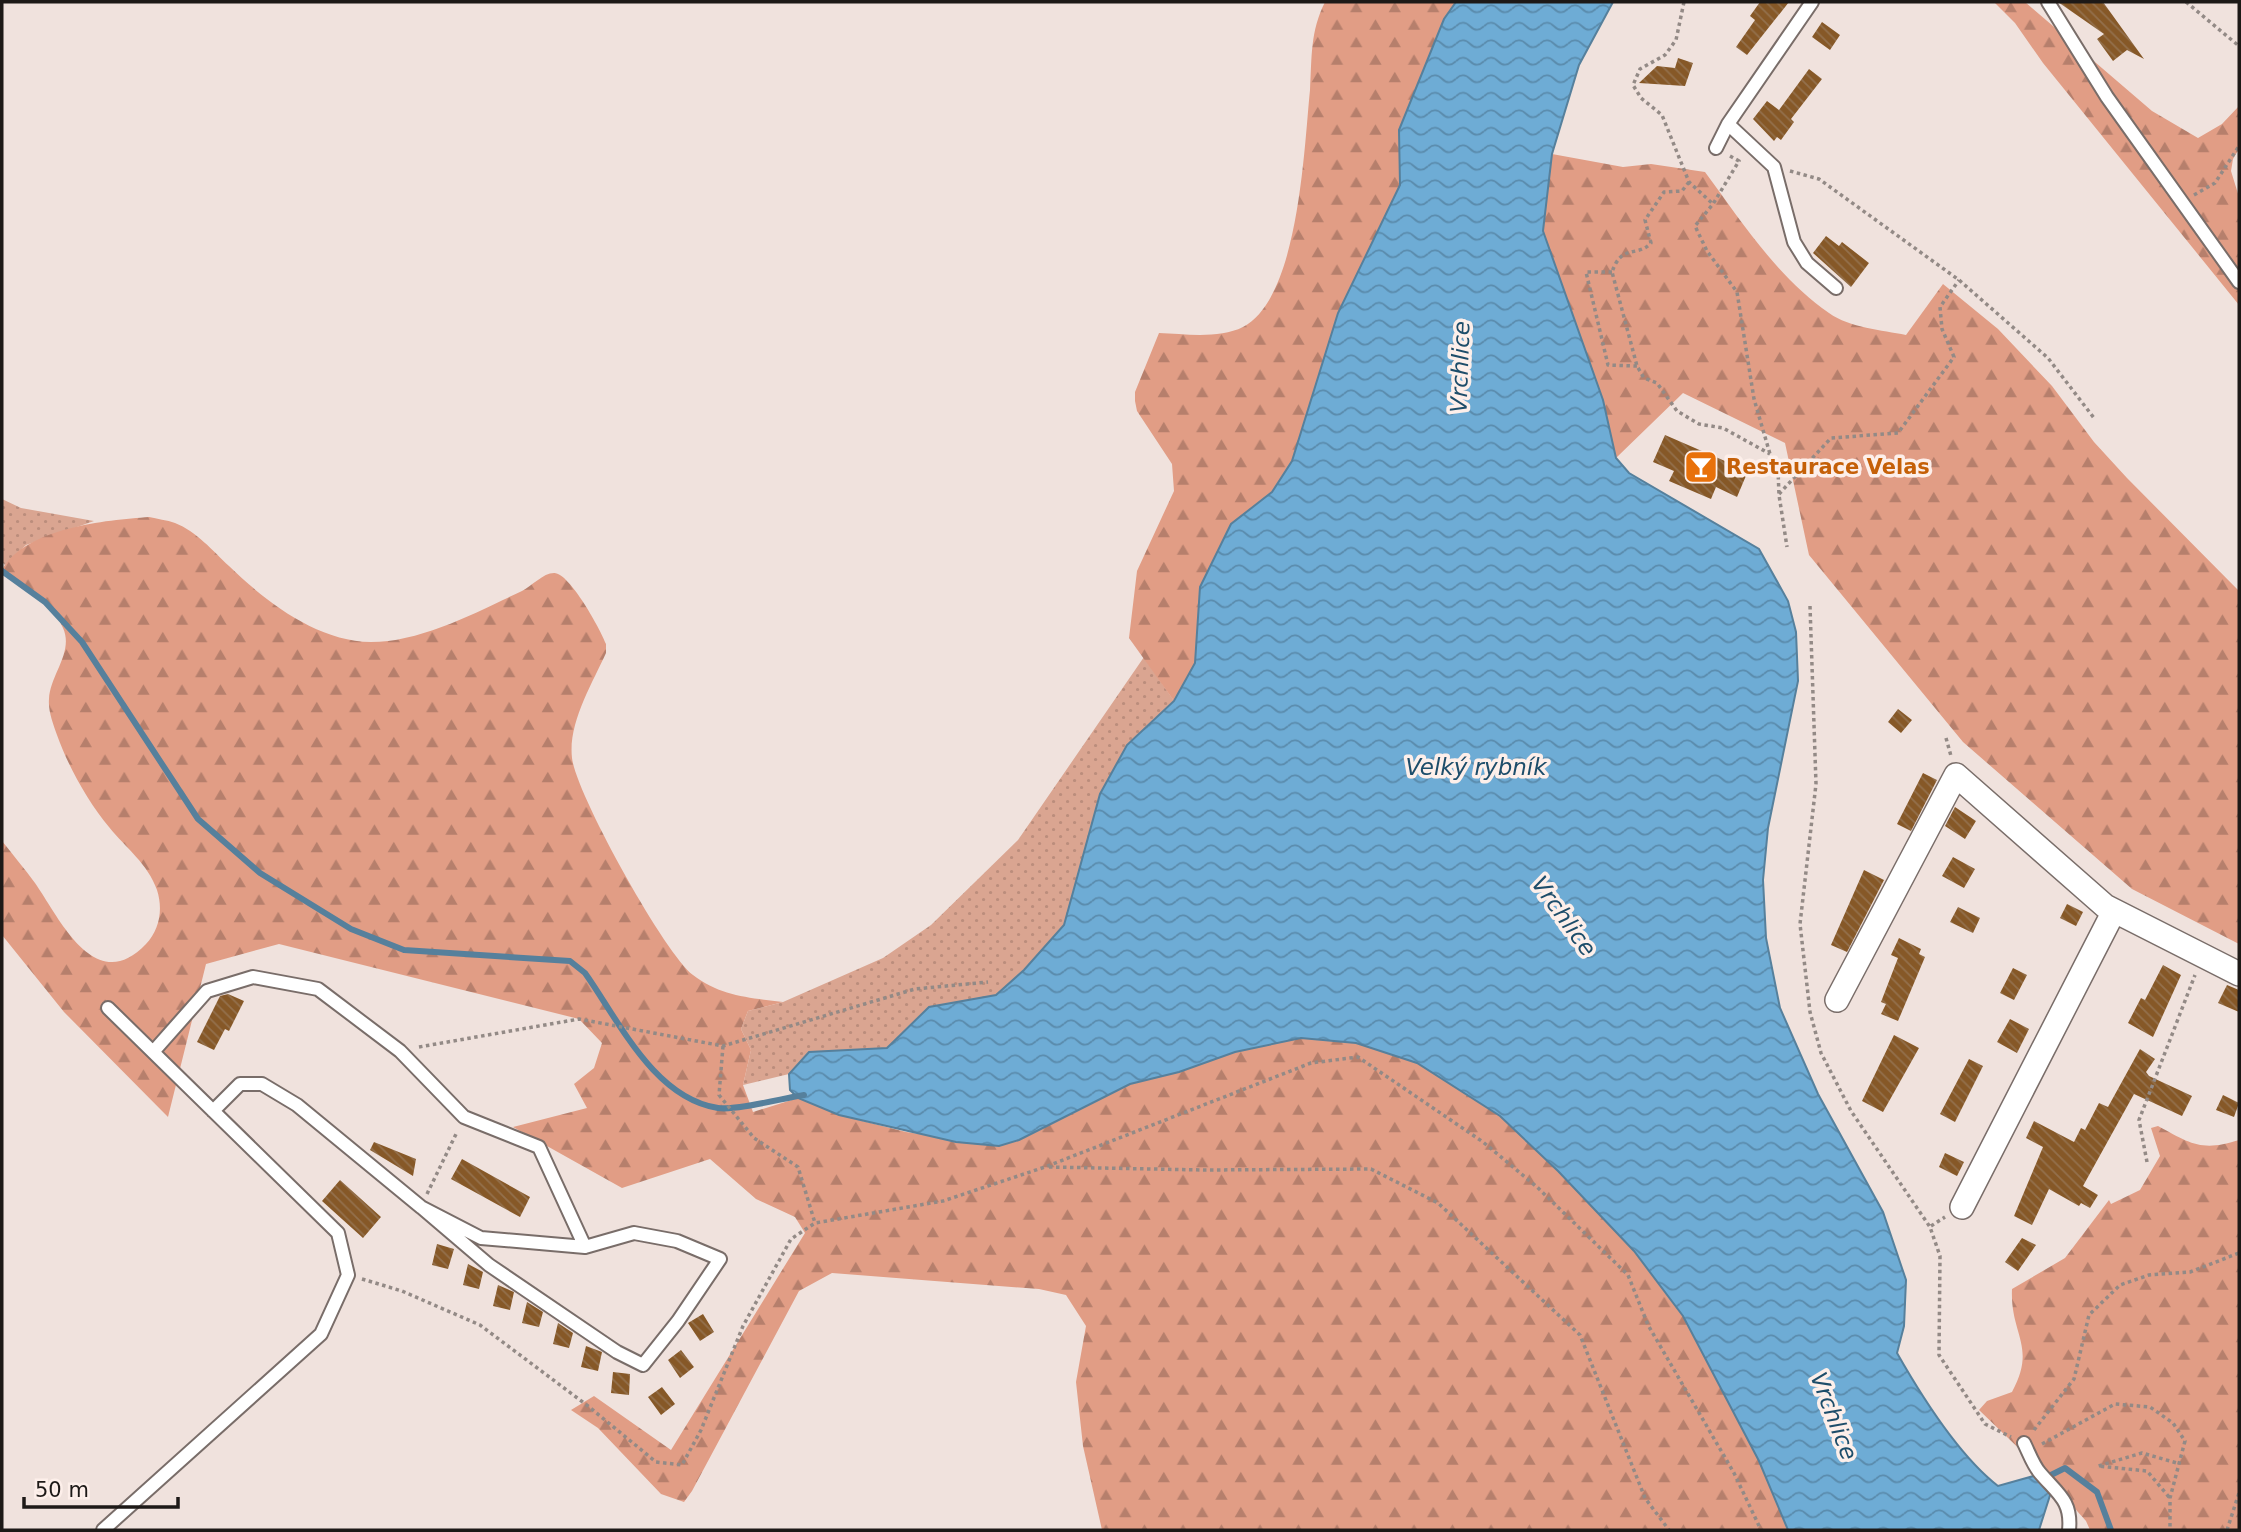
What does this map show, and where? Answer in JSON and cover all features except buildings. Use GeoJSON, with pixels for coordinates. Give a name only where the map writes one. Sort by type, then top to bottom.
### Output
{"type":"FeatureCollection","features":[{"type":"Feature","properties":{"kind":"street"},"geometry":{"type":"LineString","coordinates":[[1837,1000],[1956,775],[2114,911],[2239,974]]}},
{"type":"Feature","properties":{"kind":"street"},"geometry":{"type":"LineString","coordinates":[[1962,1207],[2114,911]]}},
{"type":"Feature","properties":{"kind":"lane"},"geometry":{"type":"LineString","coordinates":[[1716,148],[1728,124],[1812,2]]}},
{"type":"Feature","properties":{"kind":"lane"},"geometry":{"type":"LineString","coordinates":[[2048,2],[2107,97],[2239,282]]}},
{"type":"Feature","properties":{"kind":"lane"},"geometry":{"type":"LineString","coordinates":[[1728,124],[1774,167],[1794,242],[1807,262],[1836,288]]}},
{"type":"Feature","properties":{"kind":"lane"},"geometry":{"type":"LineString","coordinates":[[153,1052],[207,990],[253,977],[318,989],[400,1051],[464,1117],[539,1147],[584,1247]]}},
{"type":"Feature","properties":{"kind":"lane"},"geometry":{"type":"LineString","coordinates":[[103,1530],[321,1334],[348,1275],[338,1233],[108,1008]]}},
{"type":"Feature","properties":{"kind":"lane"},"geometry":{"type":"LineString","coordinates":[[213,1111],[240,1084],[262,1084],[297,1105],[488,1265],[617,1352],[643,1365],[678,1321],[720,1259],[677,1241],[634,1233],[584,1247],[481,1238],[421,1207]]}},
{"type":"Feature","properties":{"kind":"lane"},"geometry":{"type":"LineString","coordinates":[[2024,1443],[2039,1471],[2058,1491],[2071,1513],[2069,1530]]}},
{"type":"Feature","properties":{"kind":"path"},"geometry":{"type":"LineString","coordinates":[[1684,2],[1676,40],[1665,55],[1640,69],[1633,85],[1641,98],[1662,115],[1689,182],[1713,204]]}},
{"type":"Feature","properties":{"kind":"path"},"geometry":{"type":"LineString","coordinates":[[2186,2],[2239,46]]}},
{"type":"Feature","properties":{"kind":"path"},"geometry":{"type":"LineString","coordinates":[[2182,202],[2215,183],[2239,146]]}},
{"type":"Feature","properties":{"kind":"path"},"geometry":{"type":"LineString","coordinates":[[1716,148],[1739,161],[1713,204],[1695,226],[1707,251],[1737,292],[1754,399],[1770,454],[1779,470],[1779,495],[1787,547]]}},
{"type":"Feature","properties":{"kind":"path"},"geometry":{"type":"LineString","coordinates":[[1774,167],[1819,179],[1959,280],[2048,358],[2094,418]]}},
{"type":"Feature","properties":{"kind":"path"},"geometry":{"type":"LineString","coordinates":[[1689,182],[1682,191],[1664,192],[1645,220],[1651,243],[1647,247],[1625,252],[1616,261],[1612,272],[1637,366],[1644,378],[1657,383],[1677,411],[1699,424],[1723,428],[1770,454]]}},
{"type":"Feature","properties":{"kind":"path"},"geometry":{"type":"LineString","coordinates":[[1612,272],[1586,272],[1608,365],[1637,366]]}},
{"type":"Feature","properties":{"kind":"path"},"geometry":{"type":"LineString","coordinates":[[1779,495],[1831,438],[1898,433],[1954,357],[1942,329],[1940,307],[1959,280]]}},
{"type":"Feature","properties":{"kind":"path"},"geometry":{"type":"LineString","coordinates":[[1810,606],[1816,784],[1800,924],[1810,1012],[1821,1053],[1851,1111],[1930,1227],[1940,1256],[1939,1354],[1985,1424],[2024,1443],[2043,1444],[2115,1404],[2150,1407],[2173,1423],[2185,1441],[2177,1463],[2170,1498],[2170,1530]]}},
{"type":"Feature","properties":{"kind":"path"},"geometry":{"type":"LineString","coordinates":[[2147,1162],[2139,1119],[2204,957]]}},
{"type":"Feature","properties":{"kind":"path"},"geometry":{"type":"LineString","coordinates":[[400,1051],[579,1019],[723,1046],[915,989],[988,982]]}},
{"type":"Feature","properties":{"kind":"path"},"geometry":{"type":"LineString","coordinates":[[723,1046],[719,1095],[754,1138],[798,1167],[815,1223],[943,1201],[1045,1167],[1311,1063],[1358,1058],[1483,1142],[1536,1187],[1628,1275],[1648,1325],[1734,1473],[1761,1530]]}},
{"type":"Feature","properties":{"kind":"path"},"geometry":{"type":"LineString","coordinates":[[421,1207],[464,1117]]}},
{"type":"Feature","properties":{"kind":"path"},"geometry":{"type":"LineString","coordinates":[[1045,1167],[1371,1169],[1438,1203],[1580,1335],[1645,1498],[1669,1530]]}},
{"type":"Feature","properties":{"kind":"path"},"geometry":{"type":"LineString","coordinates":[[2024,1443],[2074,1379],[2089,1315],[2120,1285],[2150,1275],[2190,1272],[2239,1253]]}},
{"type":"Feature","properties":{"kind":"path"},"geometry":{"type":"LineString","coordinates":[[2170,1498],[2147,1471],[2098,1466],[2142,1453],[2177,1463]]}},
{"type":"Feature","properties":{"kind":"path"},"geometry":{"type":"LineString","coordinates":[[2227,1530],[2239,1493]]}},
{"type":"Feature","properties":{"kind":"shaded area"},"geometry":{"type":"Polygon","coordinates":[[[2,499],[21,508],[94,521],[26,545],[5,565],[2,562],[2,499]]]}},
{"type":"Feature","properties":{"kind":"shaded area"},"geometry":{"type":"Polygon","coordinates":[[[1144,657],[1174,701],[1127,745],[1100,794],[1064,925],[1024,970],[996,995],[929,1007],[887,1048],[809,1052],[789,1074],[743,1085],[751,1050],[741,1029],[748,1011],[783,1002],[883,958],[931,925],[1018,840],[1144,657]]]}},
{"type":"Feature","properties":{"kind":"green space"},"geometry":{"type":"Polygon","coordinates":[[[1325,2],[1456,2],[1444,19],[1399,130],[1400,185],[1338,313],[1292,461],[1272,492],[1231,524],[1200,587],[1195,663],[1174,701],[1129,638],[1137,571],[1174,491],[1172,464],[1137,411],[1135,392],[1159,333],[1191,335],[1234,331],[1262,311],[1276,286],[1287,255],[1295,219],[1305,147],[1313,45],[1325,2]]]}},
{"type":"Feature","properties":{"kind":"green space"},"geometry":{"type":"Polygon","coordinates":[[[1994,2],[2025,2],[2152,111],[2198,138],[2222,124],[2239,106],[2239,149],[2233,159],[2231,171],[2239,197],[2239,305],[2043,63],[2015,23],[1994,2]]]}},
{"type":"Feature","properties":{"kind":"green space"},"geometry":{"type":"Polygon","coordinates":[[[1552,154],[1623,167],[1651,164],[1705,172],[1747,229],[1793,283],[1829,313],[1847,322],[1906,335],[1943,284],[1998,329],[2052,386],[2094,442],[2127,478],[2239,591],[2239,944],[2132,889],[1963,742],[1809,555],[1785,443],[1683,393],[1616,458],[1603,400],[1543,231],[1552,154]]]}},
{"type":"Feature","properties":{"kind":"green space"},"geometry":{"type":"Polygon","coordinates":[[[149,517],[175,523],[190,531],[259,593],[294,617],[331,635],[351,640],[390,641],[429,631],[522,591],[550,574],[560,575],[568,582],[591,615],[606,644],[606,653],[577,718],[572,745],[577,777],[605,837],[643,907],[680,961],[693,975],[725,992],[783,1002],[748,1011],[741,1029],[751,1050],[743,1085],[753,1112],[798,1098],[839,1115],[906,1132],[999,1146],[1019,1140],[1130,1084],[1179,1072],[1235,1052],[1301,1038],[1356,1043],[1417,1063],[1500,1116],[1558,1171],[1634,1251],[1683,1316],[1759,1461],[1788,1530],[1102,1530],[1083,1446],[1076,1382],[1086,1326],[1066,1295],[1039,1289],[832,1273],[799,1291],[684,1502],[661,1494],[598,1428],[571,1410],[594,1396],[671,1450],[805,1233],[795,1217],[756,1199],[710,1159],[622,1188],[513,1127],[587,1108],[574,1084],[594,1068],[602,1043],[579,1019],[279,944],[206,964],[168,1117],[64,1012],[2,935],[2,841],[35,883],[67,931],[80,946],[95,957],[111,962],[128,958],[146,944],[157,925],[160,904],[153,881],[86,795],[52,722],[49,708],[50,690],[66,646],[63,628],[45,603],[2,570],[13,556],[29,544],[47,536],[90,524],[149,517]]]}},
{"type":"Feature","properties":{"kind":"green space"},"geometry":{"type":"Polygon","coordinates":[[[2158,1126],[2188,1142],[2206,1146],[2239,1140],[2239,1530],[2090,1530],[2086,1521],[2036,1465],[1979,1410],[1987,1401],[2012,1392],[2019,1376],[2022,1351],[2012,1305],[2012,1289],[2065,1258],[2109,1200],[2111,1204],[2140,1190],[2160,1156],[2151,1128],[2158,1126]]]}},
{"type":"Feature","properties":{"kind":"water","name":"Velký rybník"},"geometry":{"type":"Polygon","coordinates":[[[1456,2],[1613,2],[1579,65],[1552,154],[1543,231],[1603,400],[1616,458],[1629,473],[1759,549],[1788,601],[1796,632],[1798,681],[1768,828],[1763,880],[1766,938],[1780,1008],[1818,1094],[1883,1212],[1906,1280],[1904,1326],[1897,1353],[1942,1424],[1983,1473],[1998,1486],[2037,1475],[2052,1489],[2039,1530],[1788,1530],[1759,1461],[1683,1316],[1634,1251],[1558,1171],[1500,1116],[1417,1063],[1356,1043],[1301,1038],[1235,1052],[1179,1072],[1130,1084],[1019,1140],[999,1146],[956,1142],[839,1115],[798,1098],[790,1090],[789,1074],[809,1052],[887,1048],[929,1007],[996,995],[1024,970],[1064,925],[1100,794],[1127,745],[1174,701],[1195,663],[1200,587],[1231,524],[1272,492],[1292,461],[1338,313],[1400,185],[1399,130],[1444,19],[1456,2]]]}},
{"type":"Feature","properties":{"kind":"waterway"},"geometry":{"type":"LineString","coordinates":[[2,571],[45,602],[82,642],[198,819],[260,873],[351,929],[404,950],[570,961],[585,973],[640,1055],[657,1074],[695,1101],[726,1108],[804,1095]]}},
{"type":"Feature","properties":{"kind":"waterway","name":"Vrchlice"},"geometry":{"type":"LineString","coordinates":[[2045,1478],[2065,1468],[2097,1492],[2111,1530]]}},
{"type":"Feature","properties":{"kind":"place","name":"Restaurace Velas"},"geometry":{"type":"Point","coordinates":[1701,467]}}]}
